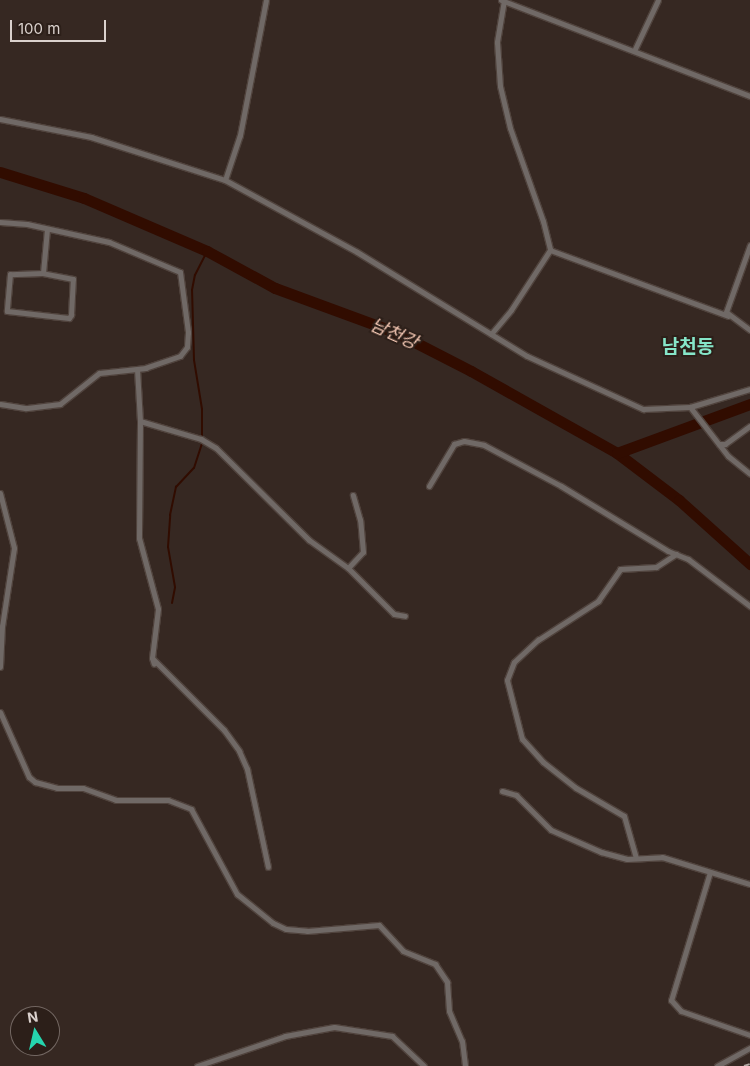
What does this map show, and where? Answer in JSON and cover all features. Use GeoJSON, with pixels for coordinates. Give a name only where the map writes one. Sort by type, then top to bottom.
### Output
{"type":"FeatureCollection","features":[{"type":"Feature","properties":{"kind":"street"},"geometry":{"type":"LineString","coordinates":[[225,180],[240,136],[266,0]]}},
{"type":"Feature","properties":{"kind":"street"},"geometry":{"type":"LineString","coordinates":[[491,334],[550,250],[543,221],[510,128],[500,86],[497,42],[503,0],[750,96]]}},
{"type":"Feature","properties":{"kind":"street"},"geometry":{"type":"LineString","coordinates":[[634,51],[658,0]]}},
{"type":"Feature","properties":{"kind":"street"},"geometry":{"type":"LineString","coordinates":[[0,119],[91,137],[225,180],[357,252],[535,360],[643,409],[690,407],[750,389]]}},
{"type":"Feature","properties":{"kind":"street"},"geometry":{"type":"LineString","coordinates":[[0,222],[47,229],[109,242],[180,272],[188,325],[186,351],[162,363],[100,373],[54,406],[24,408],[0,404]]}},
{"type":"Feature","properties":{"kind":"street"},"geometry":{"type":"LineString","coordinates":[[42,273],[47,229]]}},
{"type":"Feature","properties":{"kind":"street"},"geometry":{"type":"LineString","coordinates":[[728,316],[726,312],[728,305],[750,245]]}},
{"type":"Feature","properties":{"kind":"street"},"geometry":{"type":"LineString","coordinates":[[550,250],[728,316],[750,330]]}},
{"type":"Feature","properties":{"kind":"street"},"geometry":{"type":"LineString","coordinates":[[42,273],[73,279],[75,282],[69,318],[7,311],[10,274],[42,273]]}},
{"type":"Feature","properties":{"kind":"street"},"geometry":{"type":"LineString","coordinates":[[136,368],[140,421],[139,538],[158,609],[152,658],[154,664]]}},
{"type":"Feature","properties":{"kind":"street"},"geometry":{"type":"LineString","coordinates":[[690,407],[728,456],[750,474]]}},
{"type":"Feature","properties":{"kind":"street"},"geometry":{"type":"LineString","coordinates":[[140,421],[201,439],[216,448],[296,528],[348,568],[394,614],[405,616]]}},
{"type":"Feature","properties":{"kind":"street"},"geometry":{"type":"LineString","coordinates":[[719,444],[725,444],[750,426]]}},
{"type":"Feature","properties":{"kind":"street"},"geometry":{"type":"LineString","coordinates":[[429,486],[454,444],[464,441],[484,445],[561,486],[704,570],[750,606]]}},
{"type":"Feature","properties":{"kind":"street"},"geometry":{"type":"LineString","coordinates":[[0,493],[14,548],[2,626],[0,667]]}},
{"type":"Feature","properties":{"kind":"street"},"geometry":{"type":"LineString","coordinates":[[348,568],[363,552],[360,520],[353,495]]}},
{"type":"Feature","properties":{"kind":"street"},"geometry":{"type":"LineString","coordinates":[[636,858],[624,816],[576,788],[543,762],[522,739],[506,680],[514,662],[523,653],[590,608],[620,569],[656,567],[670,561],[676,554]]}},
{"type":"Feature","properties":{"kind":"street"},"geometry":{"type":"LineString","coordinates":[[152,658],[224,730],[238,750],[246,769],[268,867]]}},
{"type":"Feature","properties":{"kind":"street"},"geometry":{"type":"LineString","coordinates":[[0,712],[29,777],[36,782],[57,788],[83,788],[116,800],[168,800],[191,809],[237,894],[273,923],[286,928],[307,931],[379,925],[403,951],[435,964],[447,982],[449,1010],[462,1040],[465,1066]]}},
{"type":"Feature","properties":{"kind":"street"},"geometry":{"type":"LineString","coordinates":[[502,791],[516,795],[538,818],[562,836],[601,852],[636,858],[662,857],[750,884]]}},
{"type":"Feature","properties":{"kind":"street"},"geometry":{"type":"LineString","coordinates":[[710,872],[671,1000],[681,1011],[750,1035]]}},
{"type":"Feature","properties":{"kind":"street"},"geometry":{"type":"LineString","coordinates":[[198,1066],[285,1036],[334,1027],[392,1036],[424,1066]]}},
{"type":"Feature","properties":{"kind":"street"},"geometry":{"type":"LineString","coordinates":[[717,1066],[750,1048]]}},
{"type":"Feature","properties":{"kind":"waterway","name":"남천강"},"geometry":{"type":"LineString","coordinates":[[0,172],[84,198],[207,251],[275,288],[397,333],[471,371],[617,453],[679,500],[750,564]]}},
{"type":"Feature","properties":{"kind":"waterway"},"geometry":{"type":"LineString","coordinates":[[202,437],[202,409],[194,360],[192,290],[195,275],[207,251]]}},
{"type":"Feature","properties":{"kind":"waterway"},"geometry":{"type":"LineString","coordinates":[[617,453],[750,404]]}},
{"type":"Feature","properties":{"kind":"waterway"},"geometry":{"type":"LineString","coordinates":[[172,603],[175,587],[168,547],[170,515],[176,487],[194,468],[202,443]]}},
{"type":"Feature","properties":{"kind":"railway"},"geometry":{"type":"LineString","coordinates":[[744,1066],[750,1064]]}},
{"type":"Feature","properties":{"kind":"district","name":"남천동"},"geometry":{"type":"Point","coordinates":[688,347]}}]}
